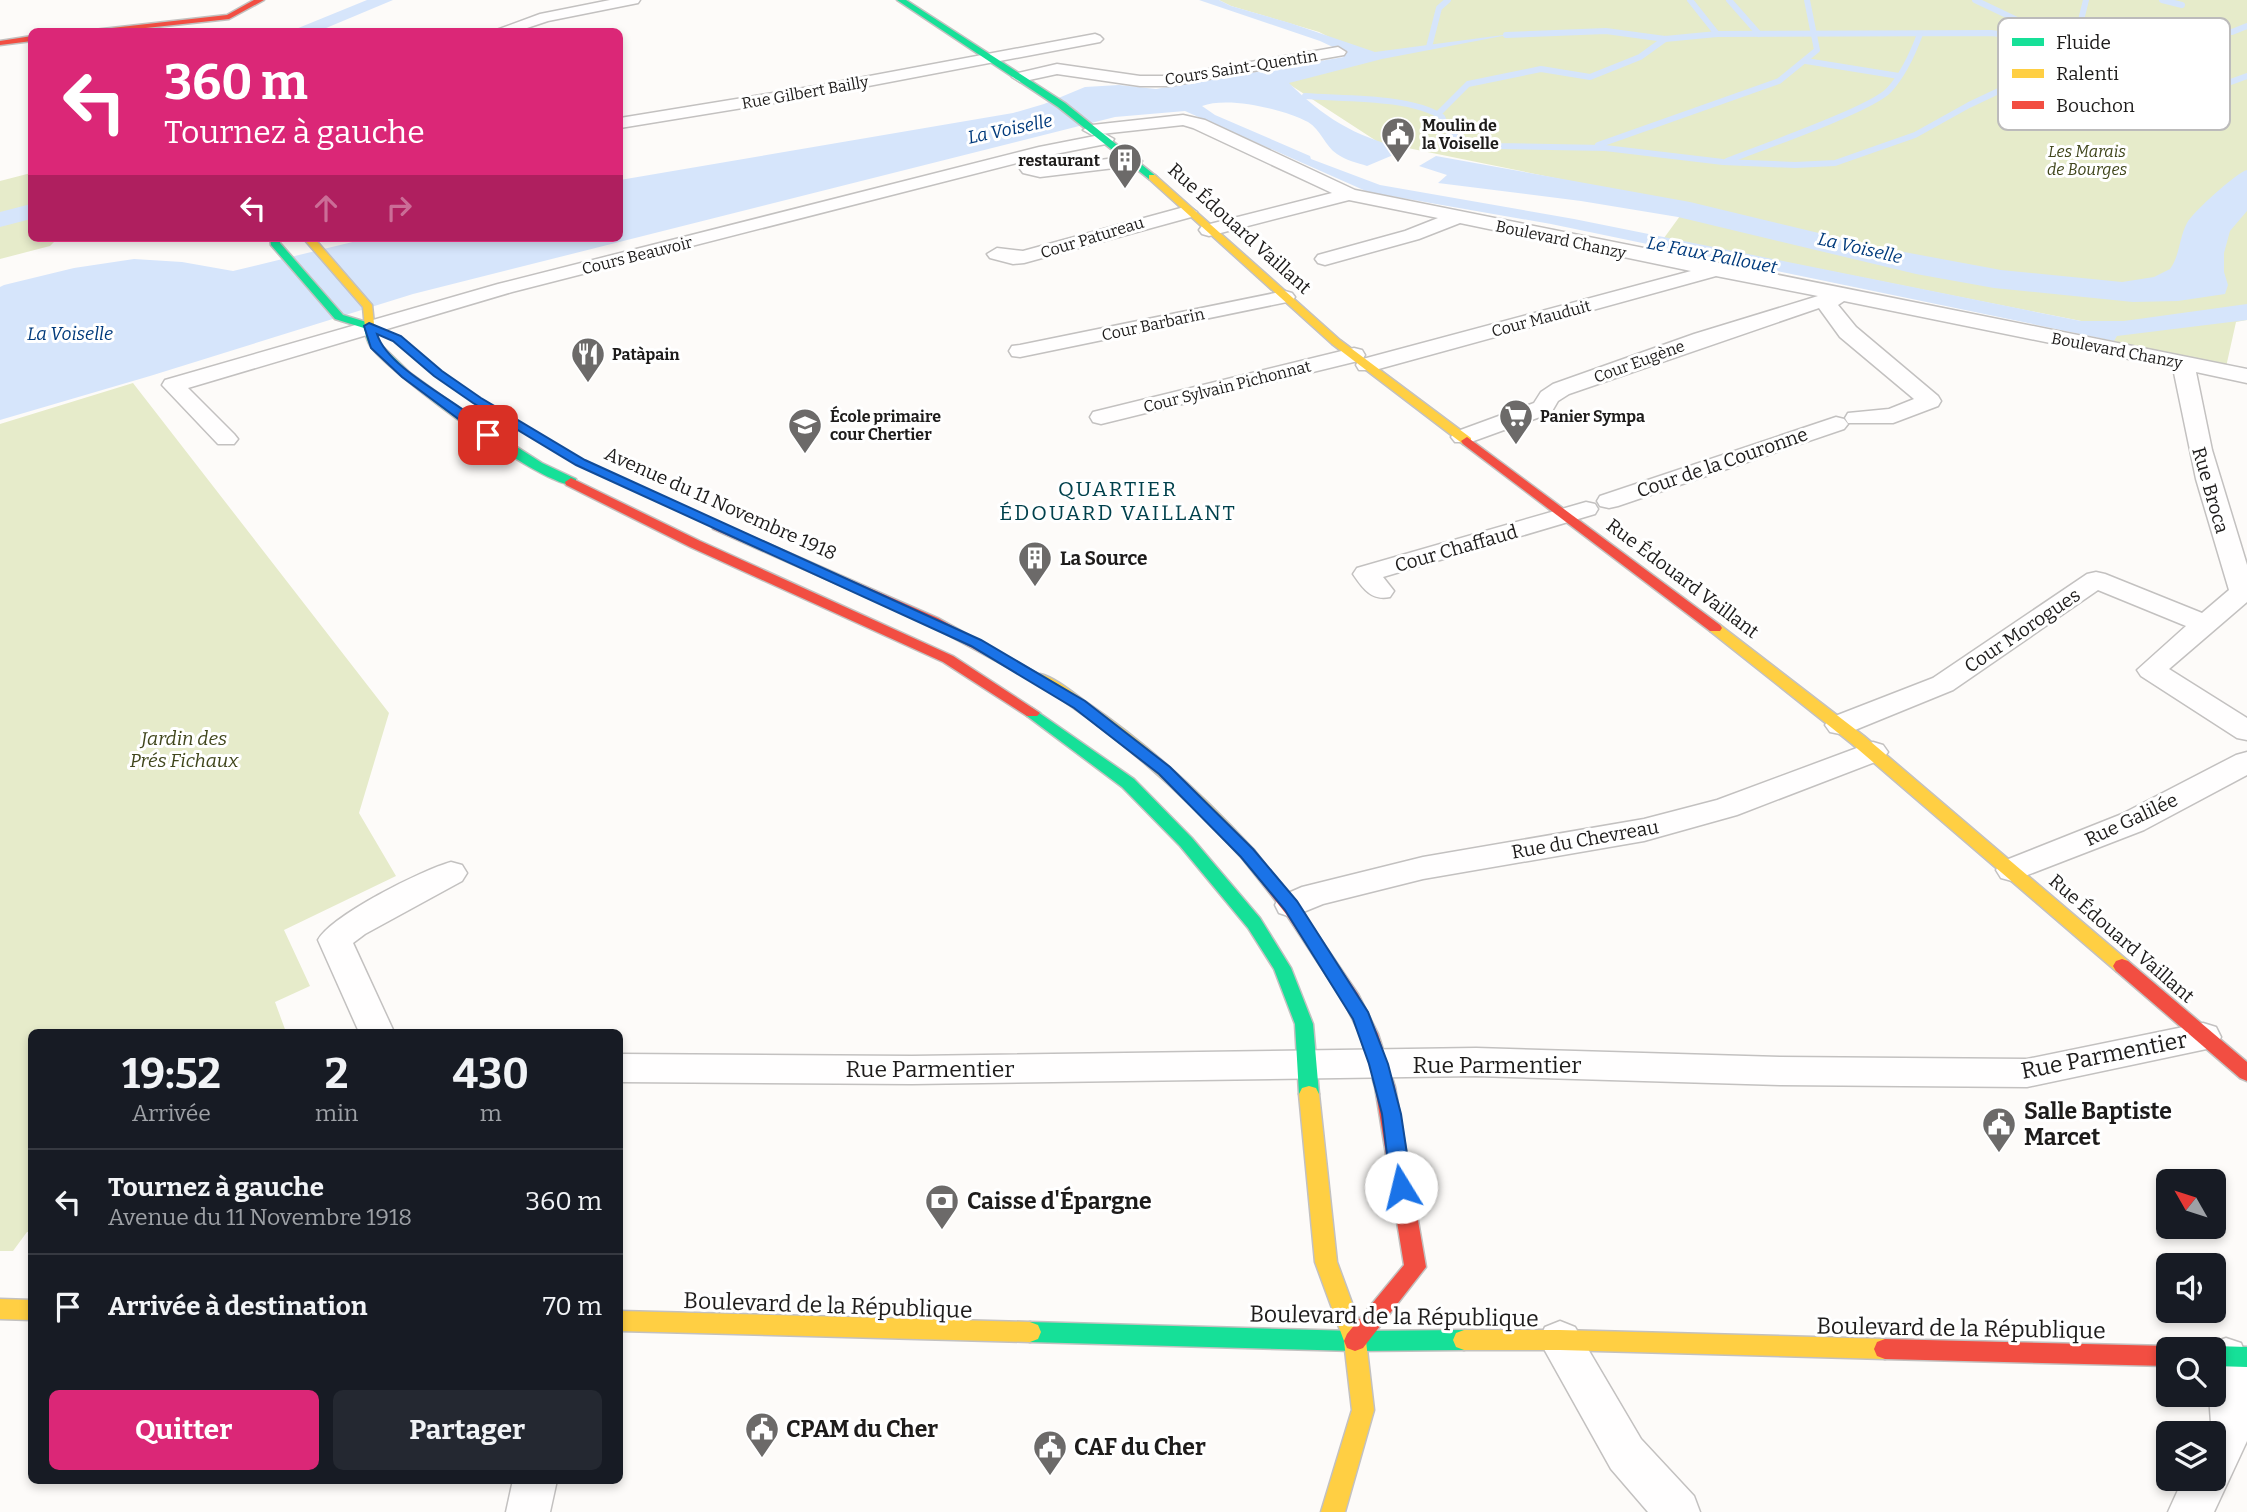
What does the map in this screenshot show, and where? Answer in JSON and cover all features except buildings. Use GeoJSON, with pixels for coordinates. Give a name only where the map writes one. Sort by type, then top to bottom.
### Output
{"type":"FeatureCollection","features":[{"type":"Feature","properties":{"kind":"main road"},"geometry":{"type":"LineString","coordinates":[[219,28],[243,0]]}},
{"type":"Feature","properties":{"kind":"main road"},"geometry":{"type":"LineString","coordinates":[[117,28],[229,16],[261,0]]}},
{"type":"Feature","properties":{"kind":"main road","name":"Rue Édouard Vaillant"},"geometry":{"type":"LineString","coordinates":[[901,0],[1048,96],[1133,161],[1285,297],[1361,360],[1463,437],[1587,509],[2247,1073]]}},
{"type":"Feature","properties":{"kind":"main road"},"geometry":{"type":"LineString","coordinates":[[87,28],[211,3]]}},
{"type":"Feature","properties":{"kind":"main road"},"geometry":{"type":"LineString","coordinates":[[195,8],[229,16]]}},
{"type":"Feature","properties":{"kind":"main road"},"geometry":{"type":"LineString","coordinates":[[0,43],[28,38]]}},
{"type":"Feature","properties":{"kind":"main road"},"geometry":{"type":"LineString","coordinates":[[275,242],[339,317],[369,317]]}},
{"type":"Feature","properties":{"kind":"main road"},"geometry":{"type":"LineString","coordinates":[[311,242],[369,317],[397,339]]}},
{"type":"Feature","properties":{"kind":"main road"},"geometry":{"type":"LineString","coordinates":[[369,317],[375,345],[406,375],[471,424],[529,461],[695,544],[948,659],[1024,706],[1128,783],[1186,842],[1254,923],[1282,968],[1304,1024],[1314,1159],[1326,1262],[1355,1341],[1363,1410],[1333,1512]]}},
{"type":"Feature","properties":{"kind":"main road","name":"Avenue du 11 Novembre 1918"},"geometry":{"type":"LineString","coordinates":[[708,522],[976,643],[1055,688],[1165,771],[1247,853],[1291,905],[1362,1017],[1379,1064],[1391,1114],[1396,1161],[1415,1267],[1355,1341]]}},
{"type":"Feature","properties":{"kind":"main road"},"geometry":{"type":"LineString","coordinates":[[0,1310],[28,1310]]}},
{"type":"Feature","properties":{"kind":"main road","name":"Boulevard de la République"},"geometry":{"type":"LineString","coordinates":[[623,1321],[1355,1341],[1560,1340],[2156,1356]]}},
{"type":"Feature","properties":{"kind":"street"},"geometry":{"type":"LineString","coordinates":[[511,28],[545,17],[629,1]]}},
{"type":"Feature","properties":{"kind":"street","name":"Rue Gilbert Bailly"},"geometry":{"type":"LineString","coordinates":[[623,123],[816,91],[1095,40]]}},
{"type":"Feature","properties":{"kind":"street","name":"Cours Saint-Quentin"},"geometry":{"type":"LineString","coordinates":[[1020,77],[1057,69],[1140,81],[1169,81],[1338,52]]}},
{"type":"Feature","properties":{"kind":"street","name":"Boulevard Chanzy"},"geometry":{"type":"LineString","coordinates":[[1094,131],[1183,120],[1199,124],[1349,194],[1715,270],[1835,299],[2247,376]]}},
{"type":"Feature","properties":{"kind":"street","name":"Cours Beauvoir"},"geometry":{"type":"LineString","coordinates":[[226,439],[173,385],[369,317],[505,288],[979,167],[1094,131]]}},
{"type":"Feature","properties":{"kind":"street"},"geometry":{"type":"LineString","coordinates":[[1029,169],[1040,172],[1133,161]]}},
{"type":"Feature","properties":{"kind":"street"},"geometry":{"type":"LineString","coordinates":[[1209,230],[1349,194]]}},
{"type":"Feature","properties":{"kind":"street","name":"Cour Patureau"},"geometry":{"type":"LineString","coordinates":[[997,254],[1013,258],[1024,257],[1092,239],[1131,224],[1188,212]]}},
{"type":"Feature","properties":{"kind":"street"},"geometry":{"type":"LineString","coordinates":[[1325,259],[1412,235],[1458,217]]}},
{"type":"Feature","properties":{"kind":"street","name":"Cour Mauduit"},"geometry":{"type":"LineString","coordinates":[[1361,360],[1715,270]]}},
{"type":"Feature","properties":{"kind":"street","name":"Cour Barbarin"},"geometry":{"type":"LineString","coordinates":[[1020,351],[1285,297]]}},
{"type":"Feature","properties":{"kind":"street","name":"Cour de la Couronne"},"geometry":{"type":"LineString","coordinates":[[1587,509],[1846,421],[1893,416],[1930,401],[1848,332],[1835,299]]}},
{"type":"Feature","properties":{"kind":"street","name":"Cour Eugène"},"geometry":{"type":"LineString","coordinates":[[1463,437],[1543,408],[1549,397],[1561,389],[1714,335],[1809,304],[1835,299]]}},
{"type":"Feature","properties":{"kind":"street","name":"Cour Sylvain Pichonnat"},"geometry":{"type":"LineString","coordinates":[[1101,417],[1361,360]]}},
{"type":"Feature","properties":{"kind":"street","name":"Rue Broca"},"geometry":{"type":"LineString","coordinates":[[2183,363],[2191,420],[2206,479],[2243,592],[2151,670],[2247,731]]}},
{"type":"Feature","properties":{"kind":"street","name":"Cour Chaffaud"},"geometry":{"type":"LineString","coordinates":[[1381,591],[1366,574],[1587,509]]}},
{"type":"Feature","properties":{"kind":"street","name":"Cour Morogues"},"geometry":{"type":"LineString","coordinates":[[1840,725],[1943,684],[2096,580],[2205,624]]}},
{"type":"Feature","properties":{"kind":"street","name":"Rue du Chevreau"},"geometry":{"type":"LineString","coordinates":[[1291,905],[1314,895],[1423,868],[1656,827],[1726,808],[1873,752]]}},
{"type":"Feature","properties":{"kind":"street","name":"Rue Galilée"},"geometry":{"type":"LineString","coordinates":[[2012,870],[2133,822],[2247,762]]}},
{"type":"Feature","properties":{"kind":"street"},"geometry":{"type":"LineString","coordinates":[[375,1029],[335,940],[353,925],[451,873]]}},
{"type":"Feature","properties":{"kind":"street","name":"Rue Parmentier"},"geometry":{"type":"LineString","coordinates":[[623,1068],[912,1070],[1476,1062],[1780,1071],[2027,1073],[2203,1037]]}},
{"type":"Feature","properties":{"kind":"street"},"geometry":{"type":"LineString","coordinates":[[1560,1340],[1626,1454],[1678,1512]]}},
{"type":"Feature","properties":{"kind":"street"},"geometry":{"type":"LineString","coordinates":[[2226,1439],[2233,1424],[2229,1357]]}},
{"type":"Feature","properties":{"kind":"street"},"geometry":{"type":"LineString","coordinates":[[528,1512],[534,1484]]}},
{"type":"Feature","properties":{"kind":"green space","name":"Les Marais de Bourges"},"geometry":{"type":"Polygon","coordinates":[[[1219,0],[2247,0],[2247,320],[2236,322],[2226,367],[2114,341],[2081,321],[1664,238],[1688,205],[1378,142],[1278,77],[1369,57],[1319,32],[1219,0]]]}},
{"type":"Feature","properties":{"kind":"green space"},"geometry":{"type":"Polygon","coordinates":[[[28,174],[28,242],[54,242],[50,246],[0,259],[0,181],[28,174]]]}},
{"type":"Feature","properties":{"kind":"green space","name":"Jardin des Prés Fichaux"},"geometry":{"type":"Polygon","coordinates":[[[133,383],[389,713],[359,813],[396,876],[284,930],[310,986],[275,1002],[285,1029],[28,1029],[28,1232],[13,1251],[0,1251],[0,424],[133,383]]]}},
{"type":"Feature","properties":{"kind":"water"},"geometry":{"type":"Polygon","coordinates":[[[367,0],[393,0],[326,28],[298,28],[367,0]]]}},
{"type":"Feature","properties":{"kind":"water","name":"La Voiselle"},"geometry":{"type":"Polygon","coordinates":[[[1199,0],[1219,0],[1375,52],[1518,33],[1382,59],[1289,83],[1314,106],[1340,124],[1369,138],[1402,148],[1398,153],[1367,166],[1337,154],[1312,125],[1297,117],[1240,103],[1213,103],[1202,106],[1215,115],[1310,156],[1311,159],[1380,185],[1574,219],[2081,321],[2124,321],[2247,304],[2247,320],[2117,336],[2114,341],[1551,224],[1368,192],[1185,111],[1115,117],[623,241],[623,179],[1013,113],[1085,87],[1119,85],[1156,89],[1344,57],[1335,48],[1199,0]]]}},
{"type":"Feature","properties":{"kind":"water"},"geometry":{"type":"Polygon","coordinates":[[[1436,156],[1690,202],[1877,247],[2001,270],[2122,282],[2154,277],[2170,269],[2187,223],[2225,185],[2247,170],[2247,211],[2230,231],[2224,253],[2224,272],[2228,285],[2225,294],[2178,301],[2133,302],[1994,288],[1916,274],[1678,217],[1581,201],[1438,183],[1447,175],[1419,166],[1436,156]]]}},
{"type":"Feature","properties":{"kind":"water"},"geometry":{"type":"Polygon","coordinates":[[[28,205],[28,220],[0,227],[0,212],[28,205]]]}},
{"type":"Feature","properties":{"kind":"water","name":"La Voiselle"},"geometry":{"type":"Polygon","coordinates":[[[353,242],[619,242],[413,294],[0,420],[0,287],[74,268],[134,259],[182,262],[233,271],[353,242]]]}},
{"type":"Feature","properties":{"kind":"waterway"},"geometry":{"type":"LineString","coordinates":[[1429,47],[1439,8],[1448,0]]}},
{"type":"Feature","properties":{"kind":"waterway"},"geometry":{"type":"LineString","coordinates":[[1690,0],[1717,34]]}},
{"type":"Feature","properties":{"kind":"waterway"},"geometry":{"type":"LineString","coordinates":[[1729,0],[1759,34]]}},
{"type":"Feature","properties":{"kind":"waterway"},"geometry":{"type":"LineString","coordinates":[[1807,0],[1814,34]]}},
{"type":"Feature","properties":{"kind":"waterway"},"geometry":{"type":"LineString","coordinates":[[1975,0],[2013,18]]}},
{"type":"Feature","properties":{"kind":"waterway"},"geometry":{"type":"LineString","coordinates":[[2082,18],[2086,0]]}},
{"type":"Feature","properties":{"kind":"waterway"},"geometry":{"type":"LineString","coordinates":[[2162,0],[2182,5]]}},
{"type":"Feature","properties":{"kind":"waterway"},"geometry":{"type":"LineString","coordinates":[[2230,32],[2247,26]]}},
{"type":"Feature","properties":{"kind":"waterway"},"geometry":{"type":"LineString","coordinates":[[1506,35],[1606,31],[1665,39]]}},
{"type":"Feature","properties":{"kind":"waterway"},"geometry":{"type":"LineString","coordinates":[[1665,39],[1717,34]]}},
{"type":"Feature","properties":{"kind":"waterway"},"geometry":{"type":"LineString","coordinates":[[1717,34],[1759,34]]}},
{"type":"Feature","properties":{"kind":"waterway"},"geometry":{"type":"LineString","coordinates":[[1759,34],[1814,34]]}},
{"type":"Feature","properties":{"kind":"waterway"},"geometry":{"type":"LineString","coordinates":[[1598,145],[1779,81],[1817,50],[1814,34]]}},
{"type":"Feature","properties":{"kind":"waterway"},"geometry":{"type":"LineString","coordinates":[[1814,34],[1998,34]]}},
{"type":"Feature","properties":{"kind":"waterway"},"geometry":{"type":"LineString","coordinates":[[1727,161],[1838,118],[1878,98],[1899,78],[1920,34]]}},
{"type":"Feature","properties":{"kind":"waterway"},"geometry":{"type":"LineString","coordinates":[[1438,114],[1468,84],[1541,69],[1590,77],[1640,57],[1665,39]]}},
{"type":"Feature","properties":{"kind":"waterway"},"geometry":{"type":"LineString","coordinates":[[1806,61],[1899,76]]}},
{"type":"Feature","properties":{"kind":"waterway"},"geometry":{"type":"LineString","coordinates":[[2230,82],[2247,76]]}},
{"type":"Feature","properties":{"kind":"waterway"},"geometry":{"type":"LineString","coordinates":[[1305,96],[1413,105],[1442,117],[1451,135],[1475,144],[1605,148],[1723,162],[1795,165],[1835,163],[1915,135],[1998,91]]}},
{"type":"Feature","properties":{"kind":"traffic: fast"},"geometry":{"type":"LineString","coordinates":[[901,0],[1061,105],[1152,177]]}},
{"type":"Feature","properties":{"kind":"traffic: fast"},"geometry":{"type":"LineString","coordinates":[[275,242],[339,317],[369,326],[375,345],[406,375],[471,423],[538,466],[571,482]]}},
{"type":"Feature","properties":{"kind":"traffic: fast"},"geometry":{"type":"LineString","coordinates":[[1032,713],[1128,783],[1186,842],[1254,923],[1282,968],[1304,1024],[1309,1094]]}},
{"type":"Feature","properties":{"kind":"traffic: fast"},"geometry":{"type":"LineString","coordinates":[[1030,1332],[1355,1341],[1464,1340]]}},
{"type":"Feature","properties":{"kind":"traffic: fast"},"geometry":{"type":"LineString","coordinates":[[2226,1356],[2247,1357]]}},
{"type":"Feature","properties":{"kind":"traffic: slow"},"geometry":{"type":"LineString","coordinates":[[1152,177],[1336,342],[1467,441]]}},
{"type":"Feature","properties":{"kind":"traffic: slow"},"geometry":{"type":"LineString","coordinates":[[311,242],[368,307],[369,326],[382,332]]}},
{"type":"Feature","properties":{"kind":"traffic: slow"},"geometry":{"type":"LineString","coordinates":[[1715,628],[1858,740],[2122,966]]}},
{"type":"Feature","properties":{"kind":"traffic: slow"},"geometry":{"type":"LineString","coordinates":[[1040,679],[1097,716],[1150,758],[1201,804],[1248,854]]}},
{"type":"Feature","properties":{"kind":"traffic: slow"},"geometry":{"type":"LineString","coordinates":[[1309,1094],[1326,1262],[1355,1341],[1363,1410],[1333,1512]]}},
{"type":"Feature","properties":{"kind":"traffic: slow"},"geometry":{"type":"LineString","coordinates":[[0,1309],[28,1310]]}},
{"type":"Feature","properties":{"kind":"traffic: slow"},"geometry":{"type":"LineString","coordinates":[[623,1321],[1030,1332]]}},
{"type":"Feature","properties":{"kind":"traffic: slow"},"geometry":{"type":"LineString","coordinates":[[1464,1340],[1885,1349]]}},
{"type":"Feature","properties":{"kind":"traffic: jam"},"geometry":{"type":"LineString","coordinates":[[120,28],[229,17],[260,0]]}},
{"type":"Feature","properties":{"kind":"traffic: jam"},"geometry":{"type":"LineString","coordinates":[[0,43],[28,39]]}},
{"type":"Feature","properties":{"kind":"traffic: jam"},"geometry":{"type":"LineString","coordinates":[[1467,441],[1715,628]]}},
{"type":"Feature","properties":{"kind":"traffic: jam"},"geometry":{"type":"LineString","coordinates":[[571,482],[695,544],[948,659],[1032,713]]}},
{"type":"Feature","properties":{"kind":"traffic: jam"},"geometry":{"type":"LineString","coordinates":[[718,526],[933,621],[1040,679]]}},
{"type":"Feature","properties":{"kind":"traffic: jam"},"geometry":{"type":"LineString","coordinates":[[1248,854],[1292,910],[1352,999],[1369,1034],[1385,1087],[1415,1267],[1355,1341]]}},
{"type":"Feature","properties":{"kind":"traffic: jam"},"geometry":{"type":"LineString","coordinates":[[2122,966],[2247,1073]]}},
{"type":"Feature","properties":{"kind":"traffic: jam"},"geometry":{"type":"LineString","coordinates":[[1885,1349],[2156,1356]]}},
{"type":"Feature","properties":{"kind":"place","name":"Moulin de la Voiselle"},"geometry":{"type":"Point","coordinates":[1398,164]}},
{"type":"Feature","properties":{"kind":"place","name":"restaurant"},"geometry":{"type":"Point","coordinates":[1125,190]}},
{"type":"Feature","properties":{"kind":"place","name":"Patàpain"},"geometry":{"type":"Point","coordinates":[588,384]}},
{"type":"Feature","properties":{"kind":"place","name":"Panier Sympa"},"geometry":{"type":"Point","coordinates":[1516,446]}},
{"type":"Feature","properties":{"kind":"place","name":"École primaire cour Chertier"},"geometry":{"type":"Point","coordinates":[805,455]}},
{"type":"Feature","properties":{"kind":"place","name":"La Source"},"geometry":{"type":"Point","coordinates":[1035,588]}},
{"type":"Feature","properties":{"kind":"place","name":"Salle Baptiste Marcet"},"geometry":{"type":"Point","coordinates":[1999,1154]}},
{"type":"Feature","properties":{"kind":"place","name":"Caisse d'Épargne"},"geometry":{"type":"Point","coordinates":[942,1231]}},
{"type":"Feature","properties":{"kind":"place","name":"CPAM du Cher"},"geometry":{"type":"Point","coordinates":[762,1459]}},
{"type":"Feature","properties":{"kind":"place","name":"CAF du Cher"},"geometry":{"type":"Point","coordinates":[1050,1477]}},
{"type":"Feature","properties":{"kind":"district","name":"QUARTIER ÉDOUARD VAILLANT"},"geometry":{"type":"Point","coordinates":[1118,501]}},
{"type":"Feature","properties":{"kind":"route"},"geometry":{"type":"LineString","coordinates":[[488,435],[406,375],[375,345],[369,326],[397,339],[438,373],[477,400],[581,463],[976,643],[1055,688],[1165,771],[1247,853],[1291,905],[1362,1017],[1379,1064],[1391,1114],[1401,1187]]}},
{"type":"Feature","properties":{"kind":"water label","name":"Le Faux Pallouet"},"geometry":{"type":"Point","coordinates":[1712,255]}}]}
